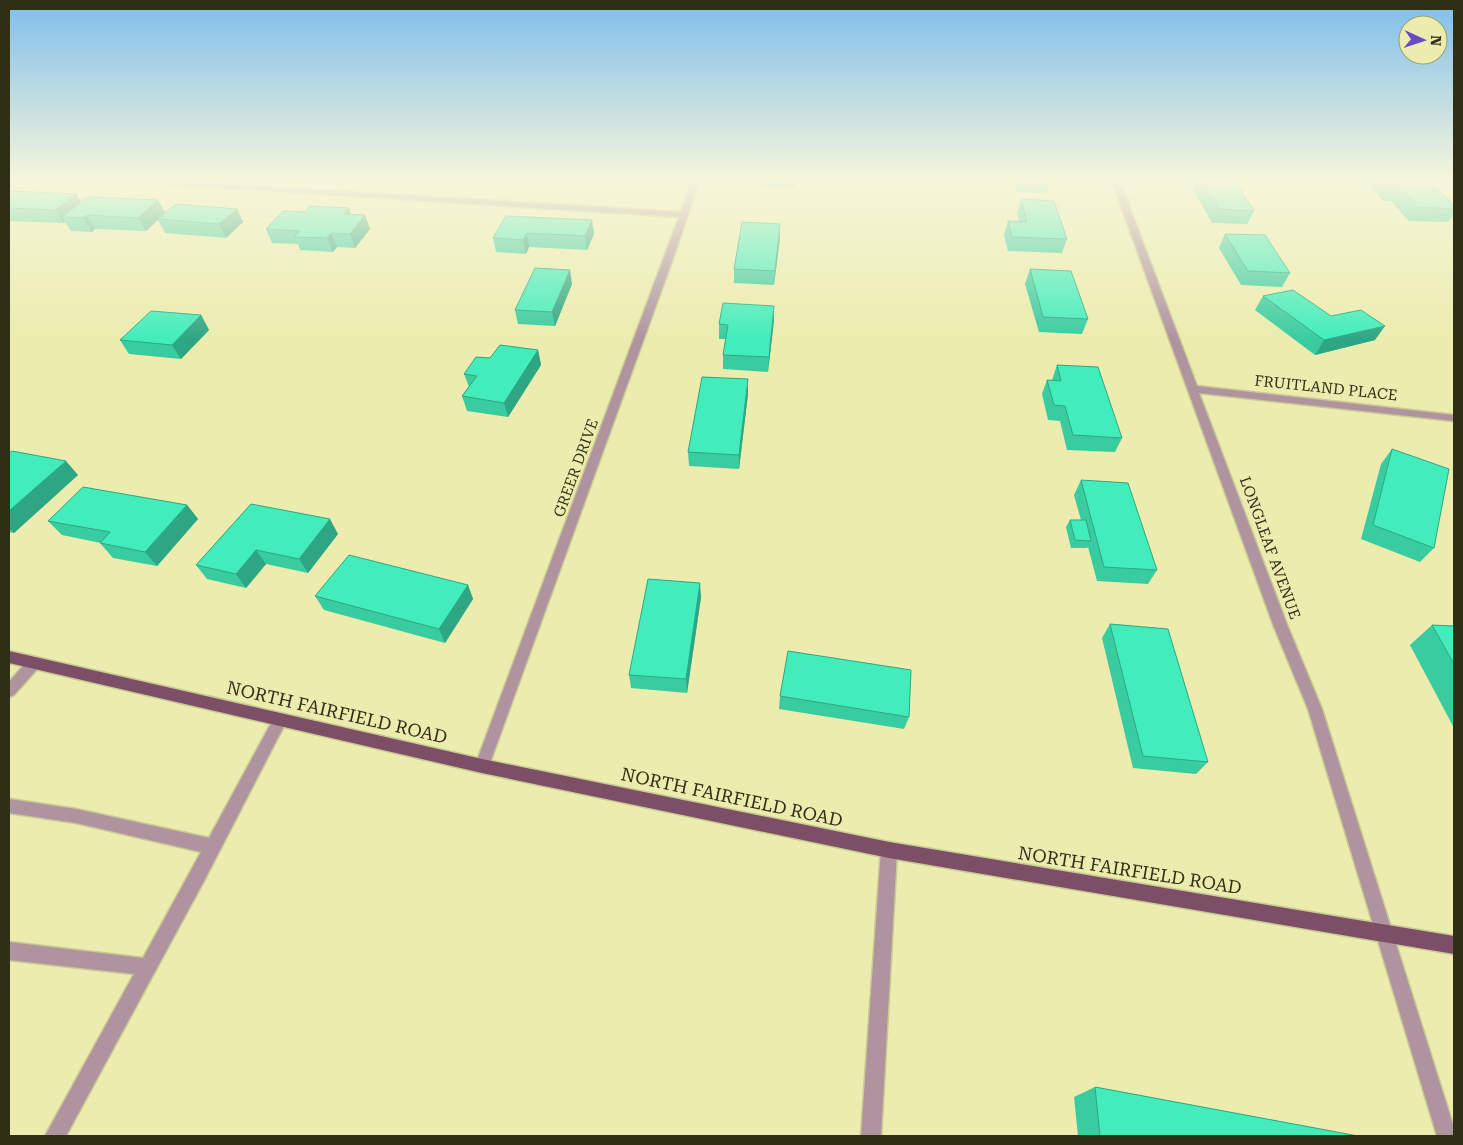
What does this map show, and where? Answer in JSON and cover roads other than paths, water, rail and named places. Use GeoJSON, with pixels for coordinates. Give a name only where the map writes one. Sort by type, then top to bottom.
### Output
{"type":"FeatureCollection","features":[{"type":"Feature","properties":{"kind":"main road","name":"NORTH FAIRFIELD ROAD"},"geometry":{"type":"LineString","coordinates":[[9,657],[482,766],[889,850],[1454,945]]}},
{"type":"Feature","properties":{"kind":"street","name":"GREER DRIVE"},"geometry":{"type":"LineString","coordinates":[[482,766],[678,232]]}},
{"type":"Feature","properties":{"kind":"street","name":"LONGLEAF AVENUE"},"geometry":{"type":"LineString","coordinates":[[1135,232],[1281,627],[1315,709],[1447,1136]]}},
{"type":"Feature","properties":{"kind":"street","name":"FRUITLAND PLACE"},"geometry":{"type":"LineString","coordinates":[[1194,389],[1454,418]]}},
{"type":"Feature","properties":{"kind":"street"},"geometry":{"type":"LineString","coordinates":[[9,691],[34,663]]}},
{"type":"Feature","properties":{"kind":"street"},"geometry":{"type":"LineString","coordinates":[[54,1136],[148,967],[280,720]]}},
{"type":"Feature","properties":{"kind":"street"},"geometry":{"type":"LineString","coordinates":[[9,806],[76,816],[126,829],[213,847]]}},
{"type":"Feature","properties":{"kind":"street"},"geometry":{"type":"LineString","coordinates":[[871,1136],[889,850]]}},
{"type":"Feature","properties":{"kind":"street"},"geometry":{"type":"LineString","coordinates":[[9,951],[148,967]]}}]}
